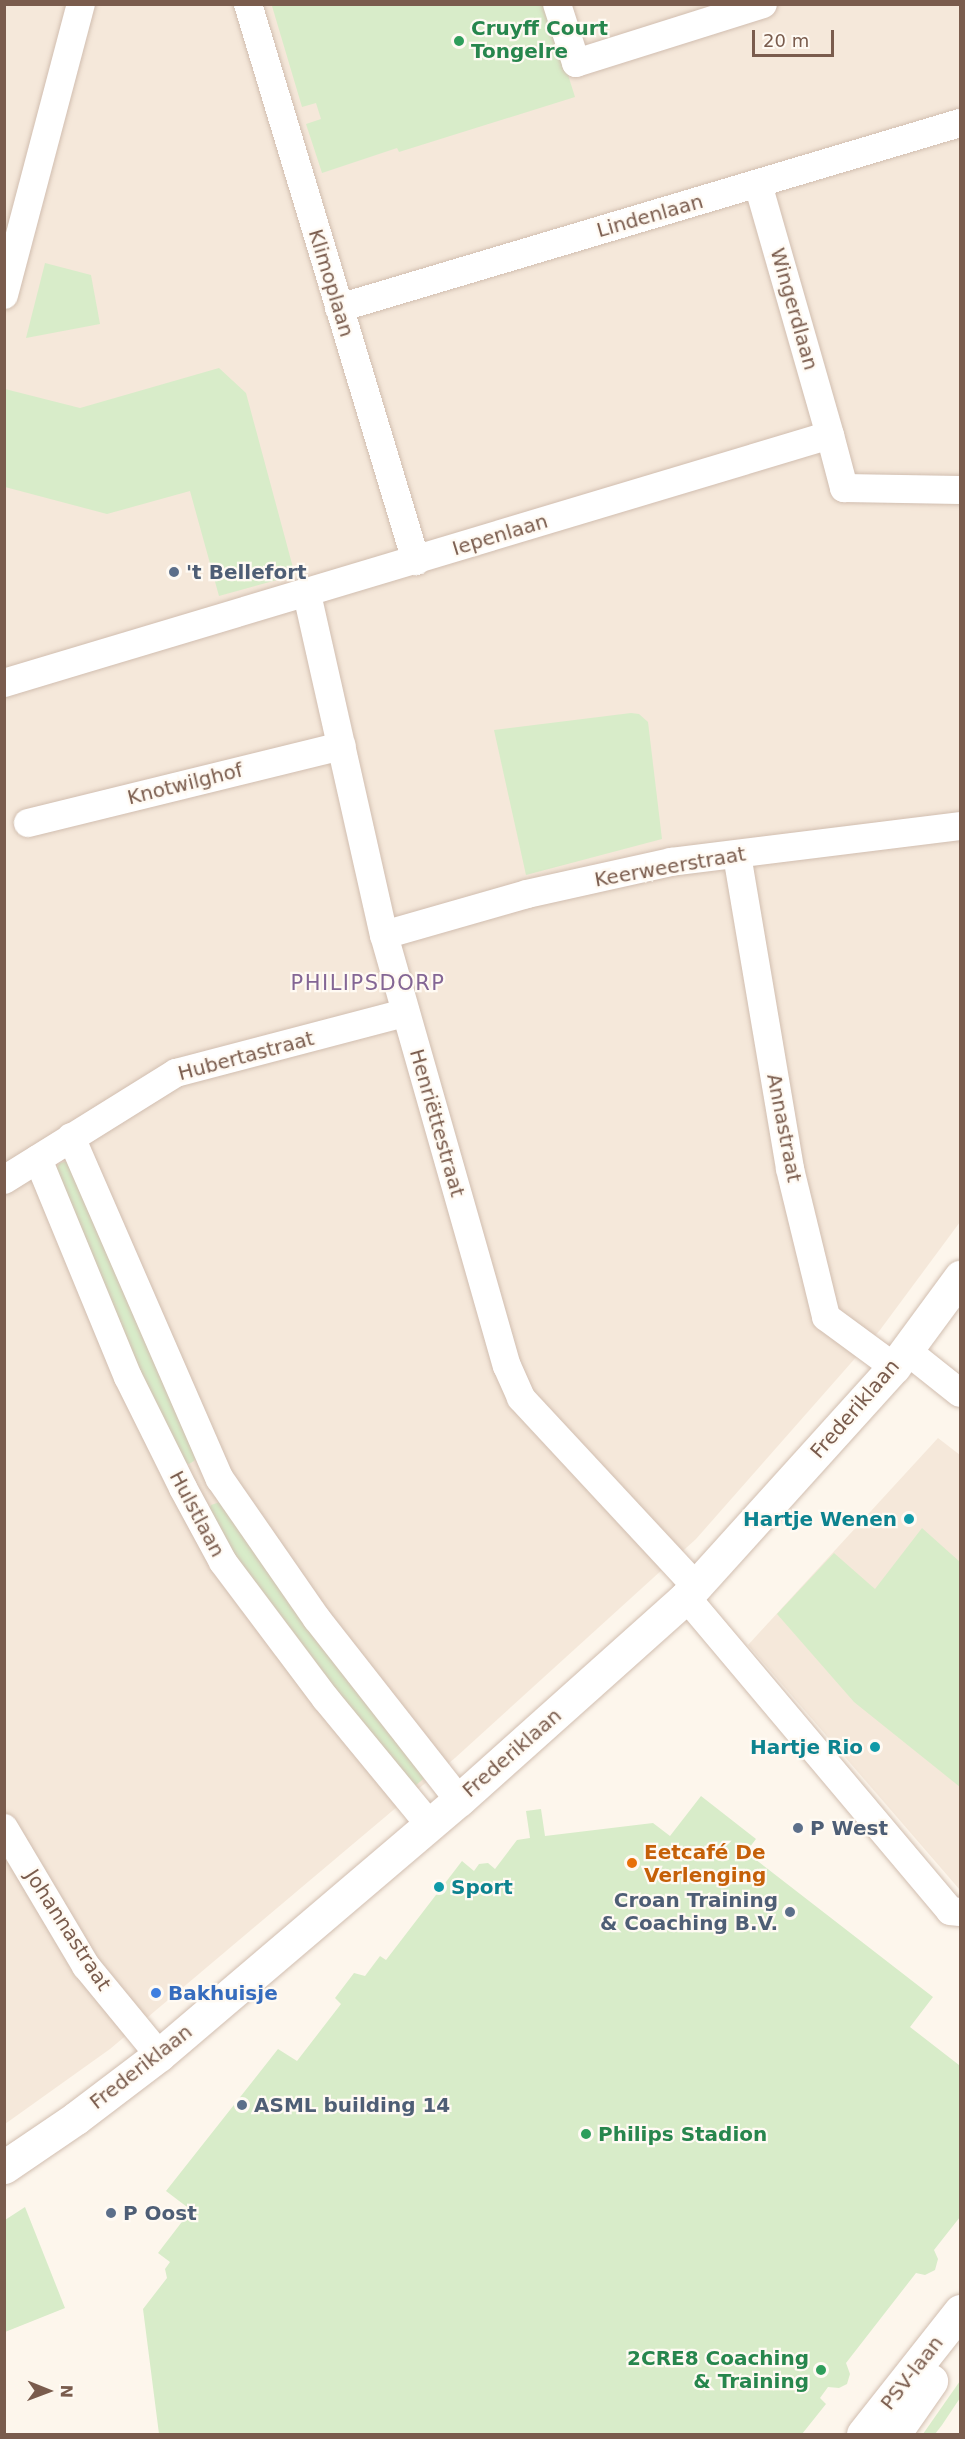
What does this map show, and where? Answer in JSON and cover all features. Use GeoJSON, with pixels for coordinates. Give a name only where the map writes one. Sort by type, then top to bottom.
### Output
{"type":"FeatureCollection","features":[{"type":"Feature","properties":{"kind":"street"},"geometry":{"type":"LineString","coordinates":[[4,296],[81,4]]}},
{"type":"Feature","properties":{"kind":"street","name":"Klimoplaan"},"geometry":{"type":"LineString","coordinates":[[248,4],[416,561]]}},
{"type":"Feature","properties":{"kind":"street"},"geometry":{"type":"LineString","coordinates":[[557,4],[576,63],[763,4]]}},
{"type":"Feature","properties":{"kind":"street","name":"Lindenlaan"},"geometry":{"type":"LineString","coordinates":[[339,308],[960,123]]}},
{"type":"Feature","properties":{"kind":"street","name":"Wingerdlaan"},"geometry":{"type":"LineString","coordinates":[[758,184],[830,435]]}},
{"type":"Feature","properties":{"kind":"street"},"geometry":{"type":"LineString","coordinates":[[830,435],[844,488],[960,490]]}},
{"type":"Feature","properties":{"kind":"street","name":"Iepenlaan"},"geometry":{"type":"LineString","coordinates":[[4,683],[307,594],[830,435]]}},
{"type":"Feature","properties":{"kind":"street","name":"Henriëttestraat"},"geometry":{"type":"LineString","coordinates":[[307,594],[384,935],[507,1366],[521,1398],[691,1592],[950,1911],[960,1911]]}},
{"type":"Feature","properties":{"kind":"street","name":"Knotwilghof"},"geometry":{"type":"LineString","coordinates":[[28,824],[342,746]]}},
{"type":"Feature","properties":{"kind":"street","name":"Keerweerstraat"},"geometry":{"type":"LineString","coordinates":[[384,935],[547,890],[671,862],[960,826]]}},
{"type":"Feature","properties":{"kind":"street","name":"Annastraat"},"geometry":{"type":"LineString","coordinates":[[737,855],[790,1169],[826,1317],[960,1393]]}},
{"type":"Feature","properties":{"kind":"street","name":"Hubertastraat"},"geometry":{"type":"LineString","coordinates":[[4,1180],[176,1073],[405,1013]]}},
{"type":"Feature","properties":{"kind":"street","name":"Hulstlaan"},"geometry":{"type":"LineString","coordinates":[[71,1137],[220,1479],[317,1619],[459,1800]]}},
{"type":"Feature","properties":{"kind":"street","name":"Hulstlaan"},"geometry":{"type":"LineString","coordinates":[[38,1159],[128,1377],[223,1562],[326,1699],[430,1825]]}},
{"type":"Feature","properties":{"kind":"street","name":"Frederiklaan"},"geometry":{"type":"LineString","coordinates":[[4,2167],[76,2118],[159,2055],[459,1800],[691,1592],[900,1358],[960,1276]]}},
{"type":"Feature","properties":{"kind":"street","name":"Johannastraat"},"geometry":{"type":"LineString","coordinates":[[4,1828],[86,1966],[159,2055]]}},
{"type":"Feature","properties":{"kind":"street","name":"PSV-laan"},"geometry":{"type":"LineString","coordinates":[[863,2434],[960,2311]]}},
{"type":"Feature","properties":{"kind":"street","name":"PSV-laan"},"geometry":{"type":"LineString","coordinates":[[894,2434],[960,2338]]}},
{"type":"Feature","properties":{"kind":"shaded area"},"geometry":{"type":"Polygon","coordinates":[[[5,5],[960,5],[960,1222],[880,1330],[696,1539],[455,1758],[110,2049],[5,2124],[5,5]]]}},
{"type":"Feature","properties":{"kind":"shaded area"},"geometry":{"type":"Polygon","coordinates":[[[938,1438],[960,1455],[960,1890],[748,1645],[938,1438]]]}},
{"type":"Feature","properties":{"kind":"green space"},"geometry":{"type":"Polygon","coordinates":[[[277,4],[546,5],[575,97],[399,152],[397,148],[322,173],[306,124],[321,119],[316,103],[302,107],[272,6],[277,4]]]}},
{"type":"Feature","properties":{"kind":"green space"},"geometry":{"type":"Polygon","coordinates":[[[45,263],[91,275],[100,324],[26,338],[45,263]]]}},
{"type":"Feature","properties":{"kind":"green space"},"geometry":{"type":"Polygon","coordinates":[[[219,368],[246,393],[295,575],[219,596],[190,491],[107,514],[5,487],[5,389],[80,408],[219,368]]]}},
{"type":"Feature","properties":{"kind":"green space"},"geometry":{"type":"Polygon","coordinates":[[[631,713],[639,714],[648,722],[662,839],[526,875],[494,730],[631,713]]]}},
{"type":"Feature","properties":{"kind":"green space"},"geometry":{"type":"Polygon","coordinates":[[[69,1161],[198,1449],[194,1461],[189,1464],[179,1461],[55,1170],[60,1163],[69,1161]]]}},
{"type":"Feature","properties":{"kind":"green space"},"geometry":{"type":"Polygon","coordinates":[[[223,1501],[427,1776],[410,1790],[235,1561],[208,1513],[211,1505],[223,1501]]]}},
{"type":"Feature","properties":{"kind":"green space"},"geometry":{"type":"Polygon","coordinates":[[[922,1528],[960,1562],[960,1787],[854,1702],[777,1614],[834,1553],[875,1589],[922,1528]]]}},
{"type":"Feature","properties":{"kind":"green space","name":"Philips Stadion"},"geometry":{"type":"Polygon","coordinates":[[[701,1796],[756,1839],[746,1852],[933,1997],[910,2027],[959,2065],[960,2217],[934,2250],[938,2259],[935,2270],[925,2275],[916,2273],[846,2363],[850,2374],[847,2384],[839,2388],[828,2387],[820,2398],[826,2404],[802,2434],[159,2434],[143,2309],[167,2278],[165,2269],[170,2262],[158,2253],[191,2210],[166,2191],[278,2049],[297,2061],[341,2004],[335,1998],[354,1973],[365,1976],[380,1956],[386,1960],[462,1861],[474,1871],[479,1864],[488,1863],[495,1869],[517,1840],[530,1838],[526,1811],[541,1809],[545,1836],[653,1823],[670,1836],[701,1796]]]}},
{"type":"Feature","properties":{"kind":"green space"},"geometry":{"type":"Polygon","coordinates":[[[25,2207],[65,2308],[5,2332],[5,2220],[25,2207]]]}},
{"type":"Feature","properties":{"kind":"green space"},"geometry":{"type":"Polygon","coordinates":[[[960,2381],[960,2398],[942,2425],[935,2434],[923,2434],[960,2381]]]}},
{"type":"Feature","properties":{"kind":"place","name":"Cruyff Court Tongelre"},"geometry":{"type":"Point","coordinates":[459,41]}},
{"type":"Feature","properties":{"kind":"place","name":"'t Bellefort"},"geometry":{"type":"Point","coordinates":[174,572]}},
{"type":"Feature","properties":{"kind":"place","name":"Hartje Wenen"},"geometry":{"type":"Point","coordinates":[909,1519]}},
{"type":"Feature","properties":{"kind":"place","name":"Hartje Rio"},"geometry":{"type":"Point","coordinates":[875,1747]}},
{"type":"Feature","properties":{"kind":"place","name":"P West"},"geometry":{"type":"Point","coordinates":[798,1828]}},
{"type":"Feature","properties":{"kind":"place","name":"Eetcafé De Verlenging"},"geometry":{"type":"Point","coordinates":[632,1863]}},
{"type":"Feature","properties":{"kind":"place","name":"Sport"},"geometry":{"type":"Point","coordinates":[439,1887]}},
{"type":"Feature","properties":{"kind":"place","name":"Croan Training & Coaching B.V."},"geometry":{"type":"Point","coordinates":[790,1912]}},
{"type":"Feature","properties":{"kind":"place","name":"Bakhuisje"},"geometry":{"type":"Point","coordinates":[156,1993]}},
{"type":"Feature","properties":{"kind":"place","name":"ASML building 14"},"geometry":{"type":"Point","coordinates":[242,2105]}},
{"type":"Feature","properties":{"kind":"place","name":"Philips Stadion"},"geometry":{"type":"Point","coordinates":[586,2134]}},
{"type":"Feature","properties":{"kind":"place","name":"P Oost"},"geometry":{"type":"Point","coordinates":[111,2213]}},
{"type":"Feature","properties":{"kind":"place","name":"2CRE8 Coaching & Training"},"geometry":{"type":"Point","coordinates":[821,2370]}},
{"type":"Feature","properties":{"kind":"district","name":"PHILIPSDORP"},"geometry":{"type":"Point","coordinates":[368,983]}}]}
